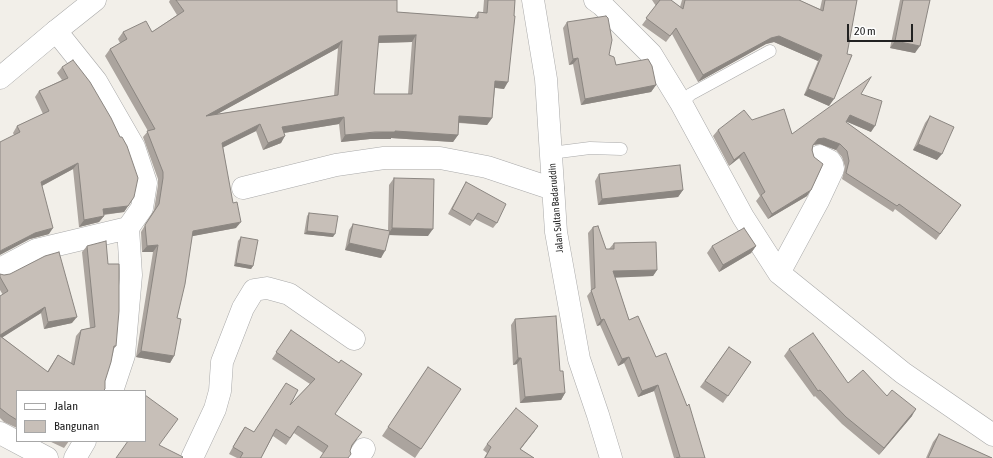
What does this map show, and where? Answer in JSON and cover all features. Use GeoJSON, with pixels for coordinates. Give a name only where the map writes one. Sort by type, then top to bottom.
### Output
{"type":"FeatureCollection","features":[{"type":"Feature","properties":{"kind":"street"},"geometry":{"type":"LineString","coordinates":[[0,78],[95,0]]}},
{"type":"Feature","properties":{"kind":"street","name":"Jalan Sultan Badaruddin"},"geometry":{"type":"LineString","coordinates":[[533,0],[546,79],[556,232],[579,359],[611,458]]}},
{"type":"Feature","properties":{"kind":"street"},"geometry":{"type":"LineString","coordinates":[[596,0],[602,4],[651,54],[681,103],[743,217],[779,273],[903,373],[993,435]]}},
{"type":"Feature","properties":{"kind":"street"},"geometry":{"type":"LineString","coordinates":[[56,31],[96,81],[134,147],[146,183],[142,208],[128,228],[131,275],[124,355],[113,390]]}},
{"type":"Feature","properties":{"kind":"street"},"geometry":{"type":"LineString","coordinates":[[779,273],[833,169],[830,161],[820,156]]}},
{"type":"Feature","properties":{"kind":"street"},"geometry":{"type":"LineString","coordinates":[[242,188],[336,165],[377,159],[440,158],[487,167],[553,189]]}},
{"type":"Feature","properties":{"kind":"street"},"geometry":{"type":"LineString","coordinates":[[0,269],[36,250],[128,228]]}},
{"type":"Feature","properties":{"kind":"street"},"geometry":{"type":"LineString","coordinates":[[192,458],[215,409],[220,391],[222,362],[242,308],[254,290],[267,288],[289,294],[354,339]]}},
{"type":"Feature","properties":{"kind":"street"},"geometry":{"type":"LineString","coordinates":[[0,433],[16,442]]}},
{"type":"Feature","properties":{"kind":"street"},"geometry":{"type":"LineString","coordinates":[[17,442],[47,458]]}},
{"type":"Feature","properties":{"kind":"street"},"geometry":{"type":"LineString","coordinates":[[75,458],[84,442]]}},
{"type":"Feature","properties":{"kind":"lane"},"geometry":{"type":"LineString","coordinates":[[681,103],[691,94],[770,51]]}},
{"type":"Feature","properties":{"kind":"lane"},"geometry":{"type":"LineString","coordinates":[[551,153],[590,148],[621,149]]}},
{"type":"Feature","properties":{"kind":"building"},"geometry":{"type":"Polygon","coordinates":[[[176,0],[397,0],[397,12],[478,18],[478,12],[487,13],[488,0],[515,0],[515,16],[508,82],[495,81],[492,118],[459,116],[458,135],[395,131],[345,135],[344,117],[282,127],[285,136],[268,143],[260,124],[222,143],[233,203],[237,202],[241,222],[193,231],[185,284],[177,318],[181,319],[174,356],[141,351],[158,245],[147,246],[145,225],[159,204],[163,172],[147,131],[155,129],[110,49],[127,39],[123,32],[146,21],[152,32],[184,11],[176,0]],[[416,35],[379,36],[374,94],[412,94],[416,35]],[[342,41],[206,116],[338,95],[342,41]]]}},
{"type":"Feature","properties":{"kind":"building"},"geometry":{"type":"Polygon","coordinates":[[[660,0],[671,0],[683,9],[685,0],[799,0],[823,11],[825,0],[857,0],[847,54],[852,55],[834,99],[808,89],[822,55],[779,36],[771,38],[703,75],[676,28],[670,36],[646,18],[660,0]]]}},
{"type":"Feature","properties":{"kind":"building"},"geometry":{"type":"Polygon","coordinates":[[[903,0],[930,0],[920,46],[895,41],[903,0]]]}},
{"type":"Feature","properties":{"kind":"building"},"geometry":{"type":"Polygon","coordinates":[[[606,16],[608,18],[612,40],[609,55],[614,57],[616,65],[648,59],[652,66],[656,85],[585,99],[578,58],[573,59],[567,22],[606,16]]]}},
{"type":"Feature","properties":{"kind":"building"},"geometry":{"type":"Polygon","coordinates":[[[73,60],[90,82],[120,137],[122,137],[127,146],[138,178],[134,197],[128,206],[103,209],[104,216],[84,220],[78,163],[41,182],[53,228],[35,233],[0,251],[0,142],[20,132],[17,126],[49,111],[39,91],[68,78],[62,67],[73,60]]]}},
{"type":"Feature","properties":{"kind":"building"},"geometry":{"type":"Polygon","coordinates":[[[871,77],[861,94],[882,101],[875,126],[850,115],[846,122],[961,205],[940,234],[899,204],[897,206],[846,173],[849,161],[847,151],[840,144],[824,138],[818,139],[813,145],[812,150],[814,157],[823,164],[811,190],[772,214],[761,195],[765,192],[744,152],[734,160],[718,130],[744,110],[752,120],[784,109],[792,134],[871,77]]]}},
{"type":"Feature","properties":{"kind":"building"},"geometry":{"type":"Polygon","coordinates":[[[930,116],[954,127],[942,154],[918,144],[930,116]]]}},
{"type":"Feature","properties":{"kind":"building"},"geometry":{"type":"Polygon","coordinates":[[[680,165],[683,190],[602,199],[599,174],[680,165]]]}},
{"type":"Feature","properties":{"kind":"building"},"geometry":{"type":"Polygon","coordinates":[[[394,178],[434,179],[433,229],[392,228],[394,178]]]}},
{"type":"Feature","properties":{"kind":"building"},"geometry":{"type":"Polygon","coordinates":[[[466,182],[506,204],[497,223],[478,213],[473,221],[452,209],[466,182]]]}},
{"type":"Feature","properties":{"kind":"building"},"geometry":{"type":"Polygon","coordinates":[[[309,213],[338,216],[335,234],[307,231],[309,213]]]}},
{"type":"Feature","properties":{"kind":"building"},"geometry":{"type":"Polygon","coordinates":[[[353,224],[390,231],[385,251],[349,243],[353,224]]]}},
{"type":"Feature","properties":{"kind":"building"},"geometry":{"type":"Polygon","coordinates":[[[598,226],[606,249],[614,249],[614,243],[656,242],[657,270],[613,271],[629,320],[638,316],[656,357],[666,353],[687,406],[689,404],[705,458],[676,458],[680,457],[658,385],[642,391],[629,357],[622,359],[604,319],[601,320],[591,290],[595,288],[593,227],[598,226]]]}},
{"type":"Feature","properties":{"kind":"building"},"geometry":{"type":"Polygon","coordinates":[[[744,228],[756,246],[723,265],[712,246],[744,228]]]}},
{"type":"Feature","properties":{"kind":"building"},"geometry":{"type":"Polygon","coordinates":[[[241,237],[258,240],[253,266],[236,263],[241,237]]]}},
{"type":"Feature","properties":{"kind":"building"},"geometry":{"type":"Polygon","coordinates":[[[106,241],[108,264],[119,264],[119,311],[116,346],[114,346],[105,381],[105,389],[16,390],[16,419],[0,408],[0,336],[48,372],[58,355],[74,365],[81,330],[95,327],[87,246],[106,241]]]}},
{"type":"Feature","properties":{"kind":"building"},"geometry":{"type":"Polygon","coordinates":[[[59,252],[77,317],[48,322],[45,307],[0,335],[0,296],[8,291],[0,277],[0,274],[10,274],[45,256],[59,252]]]}},
{"type":"Feature","properties":{"kind":"building"},"geometry":{"type":"Polygon","coordinates":[[[556,316],[560,371],[563,371],[565,393],[525,397],[521,358],[518,358],[515,319],[556,316]]]}},
{"type":"Feature","properties":{"kind":"building"},"geometry":{"type":"Polygon","coordinates":[[[291,330],[339,363],[341,360],[362,374],[335,414],[362,432],[352,445],[350,451],[351,454],[348,458],[320,458],[328,446],[298,426],[290,438],[276,429],[261,458],[240,458],[243,453],[233,447],[245,427],[254,432],[286,383],[298,390],[290,405],[315,379],[276,352],[291,330]]]}},
{"type":"Feature","properties":{"kind":"building"},"geometry":{"type":"Polygon","coordinates":[[[813,333],[848,383],[863,370],[887,396],[892,390],[916,409],[884,448],[846,417],[820,390],[818,391],[789,349],[813,333]]]}},
{"type":"Feature","properties":{"kind":"building"},"geometry":{"type":"Polygon","coordinates":[[[729,347],[751,362],[728,396],[705,381],[729,347]]]}},
{"type":"Feature","properties":{"kind":"building"},"geometry":{"type":"Polygon","coordinates":[[[428,367],[461,389],[421,449],[388,427],[428,367]]]}},
{"type":"Feature","properties":{"kind":"building"},"geometry":{"type":"Polygon","coordinates":[[[146,396],[178,419],[159,445],[183,457],[182,458],[116,458],[127,442],[146,442],[146,396]]]}},
{"type":"Feature","properties":{"kind":"building"},"geometry":{"type":"Polygon","coordinates":[[[516,408],[538,426],[520,449],[534,458],[485,458],[491,447],[487,444],[516,408]]]}},
{"type":"Feature","properties":{"kind":"building"},"geometry":{"type":"Polygon","coordinates":[[[939,434],[992,458],[928,458],[939,434]]]}}]}
